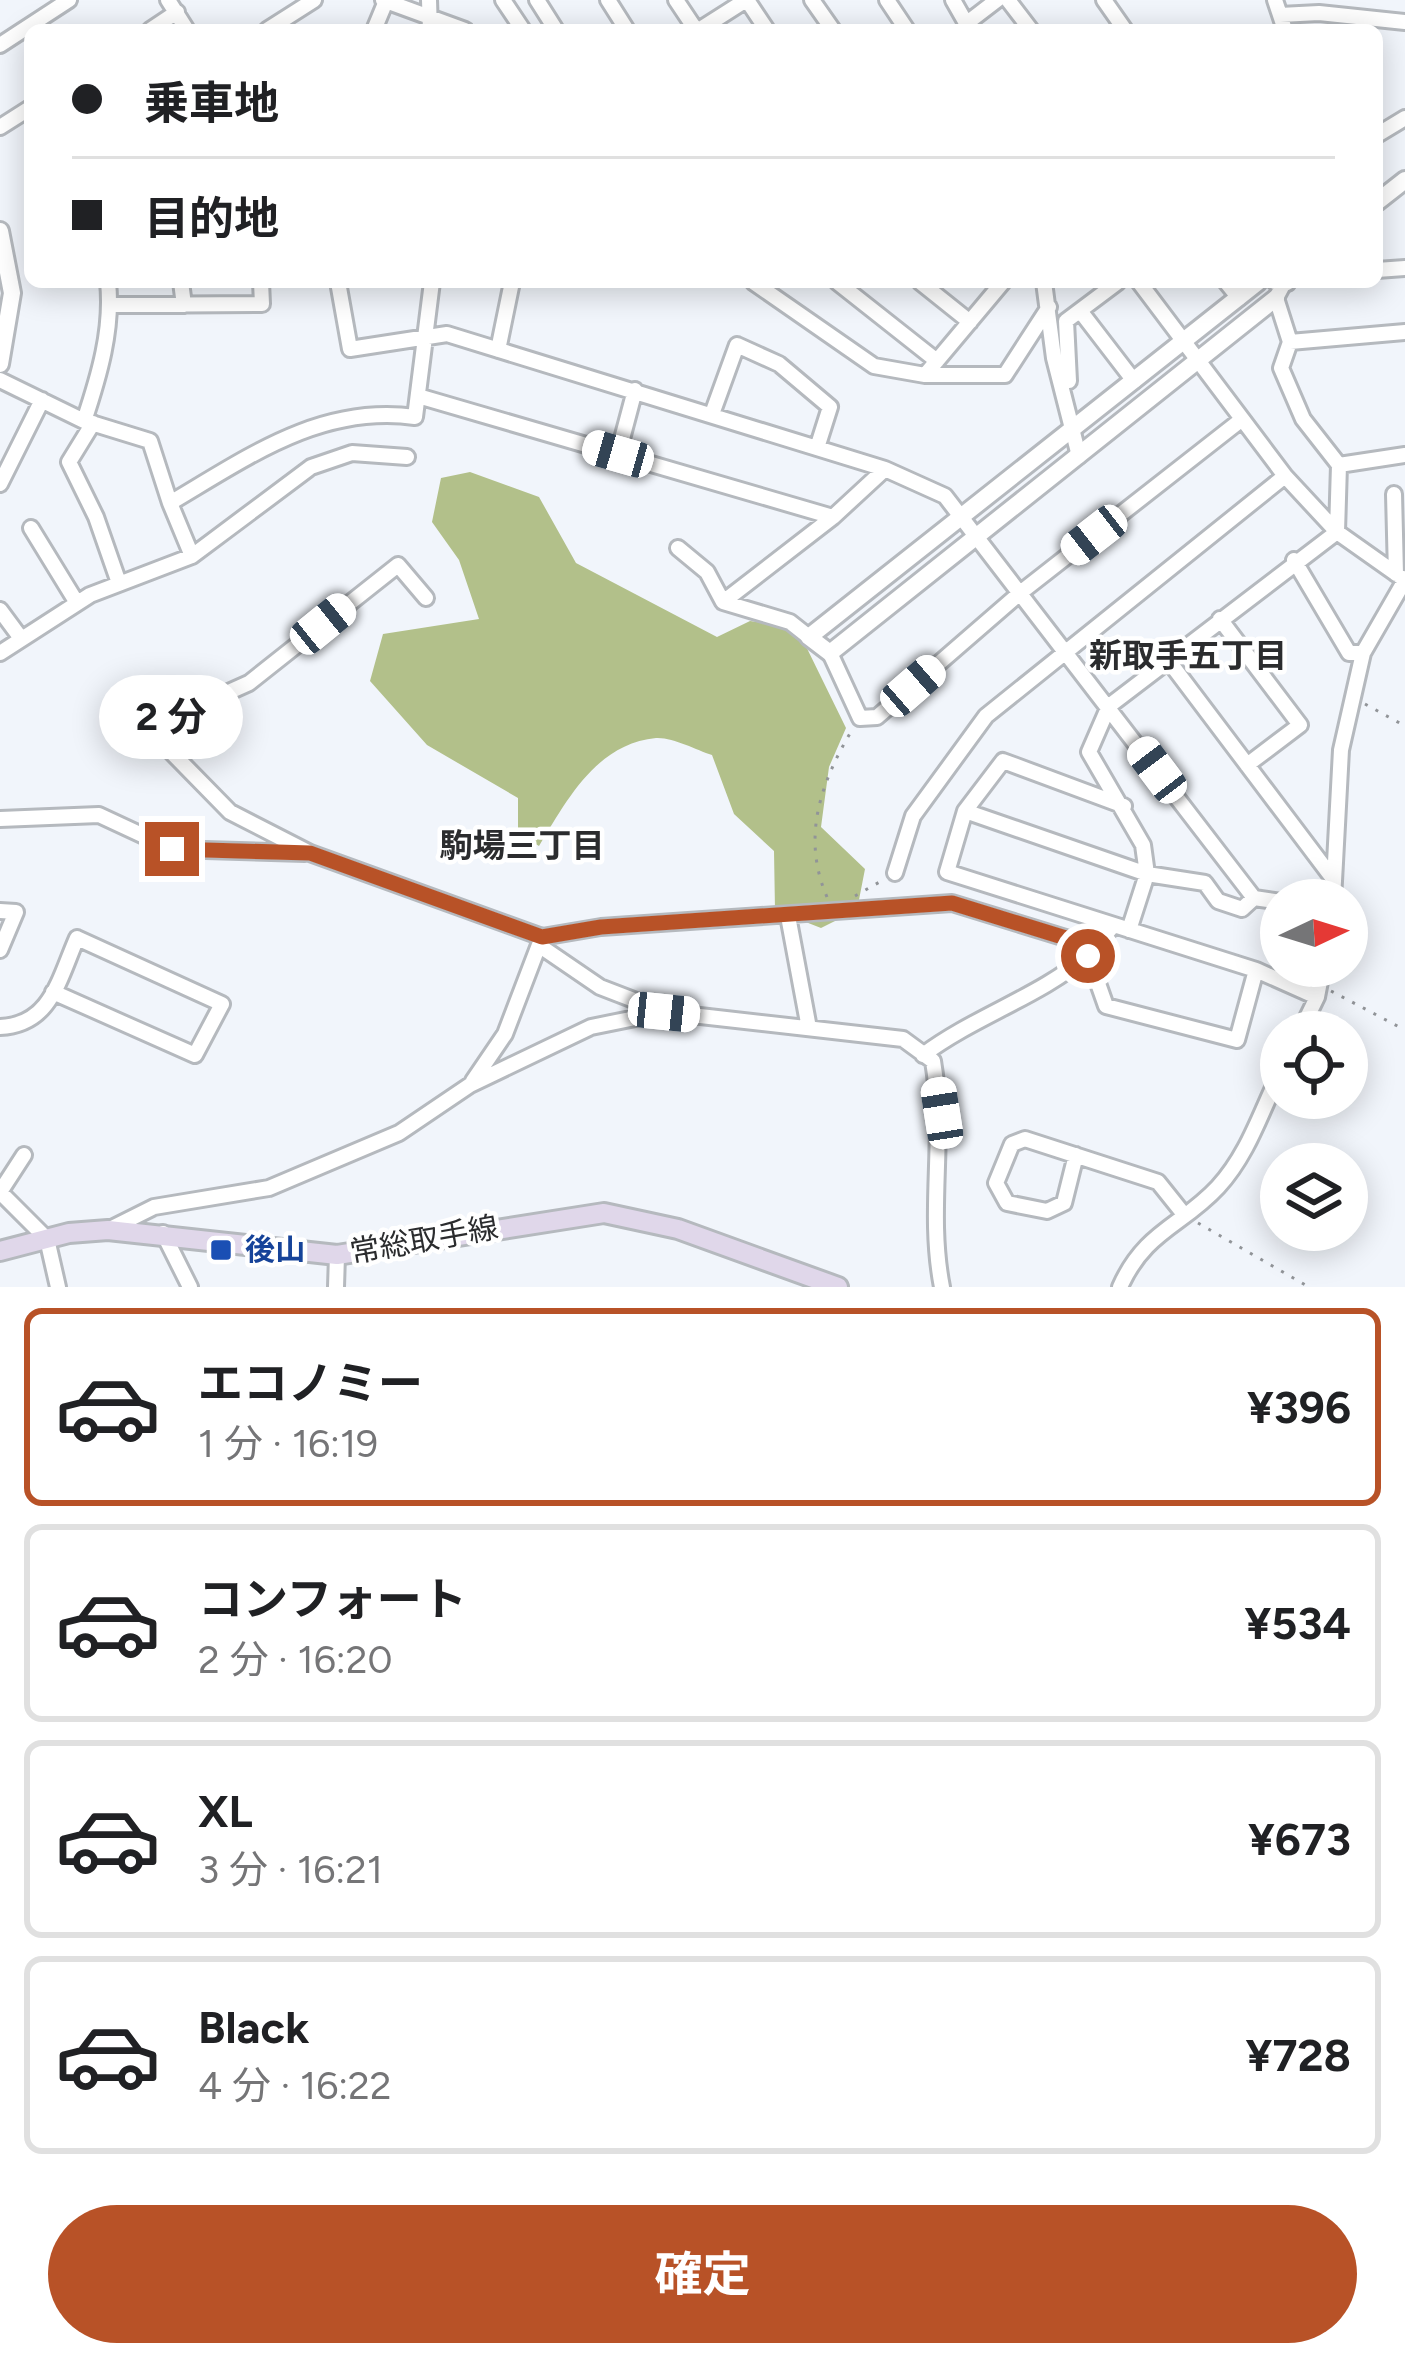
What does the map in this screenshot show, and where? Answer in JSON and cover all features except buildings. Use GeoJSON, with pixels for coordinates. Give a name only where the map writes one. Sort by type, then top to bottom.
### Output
{"type":"FeatureCollection","features":[{"type":"Feature","properties":{"kind":"main road","name":"常総取手線"},"geometry":{"type":"LineString","coordinates":[[0,1251],[108,1230],[337,1255],[604,1213],[678,1229],[838,1287]]}},
{"type":"Feature","properties":{"kind":"street"},"geometry":{"type":"LineString","coordinates":[[32,24],[69,0]]}},
{"type":"Feature","properties":{"kind":"street"},"geometry":{"type":"LineString","coordinates":[[279,24],[314,0]]}},
{"type":"Feature","properties":{"kind":"street"},"geometry":{"type":"LineString","coordinates":[[708,24],[746,0]]}},
{"type":"Feature","properties":{"kind":"street"},"geometry":{"type":"LineString","coordinates":[[971,24],[997,0]]}},
{"type":"Feature","properties":{"kind":"street"},"geometry":{"type":"LineString","coordinates":[[1008,0],[1026,24]]}},
{"type":"Feature","properties":{"kind":"street"},"geometry":{"type":"LineString","coordinates":[[384,1],[430,15]]}},
{"type":"Feature","properties":{"kind":"street"},"geometry":{"type":"LineString","coordinates":[[1280,15],[1318,13],[1405,22]]}},
{"type":"Feature","properties":{"kind":"street"},"geometry":{"type":"LineString","coordinates":[[0,231],[11,292],[0,364]]}},
{"type":"Feature","properties":{"kind":"street"},"geometry":{"type":"LineString","coordinates":[[109,288],[100,372],[88,422],[69,462],[97,517],[119,583]]}},
{"type":"Feature","properties":{"kind":"street"},"geometry":{"type":"LineString","coordinates":[[182,288],[184,305]]}},
{"type":"Feature","properties":{"kind":"street"},"geometry":{"type":"LineString","coordinates":[[110,305],[262,304],[261,288]]}},
{"type":"Feature","properties":{"kind":"street"},"geometry":{"type":"LineString","coordinates":[[339,288],[350,349],[447,334],[885,469],[945,496],[1254,898],[1260,899]]}},
{"type":"Feature","properties":{"kind":"street"},"geometry":{"type":"LineString","coordinates":[[170,503],[280,438],[336,418],[376,411],[415,416],[432,288]]}},
{"type":"Feature","properties":{"kind":"street"},"geometry":{"type":"LineString","coordinates":[[498,350],[511,288]]}},
{"type":"Feature","properties":{"kind":"street"},"geometry":{"type":"LineString","coordinates":[[762,288],[874,366],[925,375],[1005,375],[1048,307]]}},
{"type":"Feature","properties":{"kind":"street"},"geometry":{"type":"LineString","coordinates":[[845,288],[937,361]]}},
{"type":"Feature","properties":{"kind":"street"},"geometry":{"type":"LineString","coordinates":[[928,288],[970,322]]}},
{"type":"Feature","properties":{"kind":"street"},"geometry":{"type":"LineString","coordinates":[[925,375],[997,288]]}},
{"type":"Feature","properties":{"kind":"street"},"geometry":{"type":"LineString","coordinates":[[1046,288],[1079,456]]}},
{"type":"Feature","properties":{"kind":"street"},"geometry":{"type":"LineString","coordinates":[[1069,381],[1066,320],[1111,288]]}},
{"type":"Feature","properties":{"kind":"street"},"geometry":{"type":"LineString","coordinates":[[1143,288],[1286,476],[1337,532],[1402,578]]}},
{"type":"Feature","properties":{"kind":"street"},"geometry":{"type":"LineString","coordinates":[[1231,288],[1239,298]]}},
{"type":"Feature","properties":{"kind":"street"},"geometry":{"type":"LineString","coordinates":[[809,637],[1251,288]]}},
{"type":"Feature","properties":{"kind":"street"},"geometry":{"type":"LineString","coordinates":[[830,653],[1196,362],[1279,288]]}},
{"type":"Feature","properties":{"kind":"street"},"geometry":{"type":"LineString","coordinates":[[1281,288],[1290,342],[1281,368],[1303,419],[1340,465],[1337,532]]}},
{"type":"Feature","properties":{"kind":"street"},"geometry":{"type":"LineString","coordinates":[[1081,312],[1135,381]]}},
{"type":"Feature","properties":{"kind":"street"},"geometry":{"type":"LineString","coordinates":[[1290,342],[1405,332]]}},
{"type":"Feature","properties":{"kind":"street"},"geometry":{"type":"LineString","coordinates":[[712,414],[737,345],[779,364],[830,407],[818,448]]}},
{"type":"Feature","properties":{"kind":"street"},"geometry":{"type":"LineString","coordinates":[[0,380],[88,422],[150,442],[192,556]]}},
{"type":"Feature","properties":{"kind":"street"},"geometry":{"type":"LineString","coordinates":[[618,454],[635,390]]}},
{"type":"Feature","properties":{"kind":"street"},"geometry":{"type":"LineString","coordinates":[[418,396],[833,517]]}},
{"type":"Feature","properties":{"kind":"street"},"geometry":{"type":"LineString","coordinates":[[0,484],[42,400]]}},
{"type":"Feature","properties":{"kind":"street"},"geometry":{"type":"LineString","coordinates":[[678,548],[707,572],[723,602],[790,622],[830,653],[860,718],[877,717],[1020,593],[1241,420]]}},
{"type":"Feature","properties":{"kind":"street"},"geometry":{"type":"LineString","coordinates":[[0,653],[76,603],[192,556],[311,467],[352,453],[407,457]]}},
{"type":"Feature","properties":{"kind":"street"},"geometry":{"type":"LineString","coordinates":[[1340,465],[1405,455]]}},
{"type":"Feature","properties":{"kind":"street"},"geometry":{"type":"LineString","coordinates":[[723,602],[833,517],[885,469]]}},
{"type":"Feature","properties":{"kind":"street"},"geometry":{"type":"LineString","coordinates":[[895,873],[913,817],[986,716],[1286,476]]}},
{"type":"Feature","properties":{"kind":"street"},"geometry":{"type":"LineString","coordinates":[[1334,879],[1337,776],[1363,653],[1402,578],[1394,494]]}},
{"type":"Feature","properties":{"kind":"street"},"geometry":{"type":"LineString","coordinates":[[31,528],[76,603]]}},
{"type":"Feature","properties":{"kind":"street"},"geometry":{"type":"LineString","coordinates":[[923,1054],[963,1024],[1068,973],[1121,928],[1147,874],[1143,844],[1089,752],[1108,706],[1294,560],[1337,532]]}},
{"type":"Feature","properties":{"kind":"street"},"geometry":{"type":"LineString","coordinates":[[1294,560],[1348,653],[1363,653]]}},
{"type":"Feature","properties":{"kind":"street"},"geometry":{"type":"LineString","coordinates":[[157,744],[220,696],[249,682],[398,565],[426,598]]}},
{"type":"Feature","properties":{"kind":"street"},"geometry":{"type":"LineString","coordinates":[[0,610],[20,638]]}},
{"type":"Feature","properties":{"kind":"street"},"geometry":{"type":"LineString","coordinates":[[1220,620],[1300,725],[1247,765]]}},
{"type":"Feature","properties":{"kind":"street"},"geometry":{"type":"LineString","coordinates":[[1168,660],[1333,879]]}},
{"type":"Feature","properties":{"kind":"street"},"geometry":{"type":"LineString","coordinates":[[133,713],[157,744],[230,812],[310,853],[541,941],[600,987],[664,1012],[903,1039],[933,1061],[942,1113],[934,1196],[942,1287]]}},
{"type":"Feature","properties":{"kind":"street"},"geometry":{"type":"LineString","coordinates":[[1124,806],[1003,761],[964,811],[947,872],[1317,992]]}},
{"type":"Feature","properties":{"kind":"street"},"geometry":{"type":"LineString","coordinates":[[964,811],[1147,874],[1205,883],[1218,901],[1242,909],[1254,898]]}},
{"type":"Feature","properties":{"kind":"street"},"geometry":{"type":"LineString","coordinates":[[0,819],[99,815],[172,849],[310,853]]}},
{"type":"Feature","properties":{"kind":"street"},"geometry":{"type":"LineString","coordinates":[[541,941],[601,927],[832,909],[872,913],[952,903],[1092,951]]}},
{"type":"Feature","properties":{"kind":"street"},"geometry":{"type":"LineString","coordinates":[[0,911],[16,912],[0,950]]}},
{"type":"Feature","properties":{"kind":"street"},"geometry":{"type":"LineString","coordinates":[[788,916],[808,1028]]}},
{"type":"Feature","properties":{"kind":"street"},"geometry":{"type":"LineString","coordinates":[[0,1027],[22,1026],[44,1012],[76,938],[222,1004],[195,1055],[53,992]]}},
{"type":"Feature","properties":{"kind":"street"},"geometry":{"type":"LineString","coordinates":[[470,1085],[505,1034],[541,941]]}},
{"type":"Feature","properties":{"kind":"street"},"geometry":{"type":"LineString","coordinates":[[1092,951],[1106,1006],[1237,1040],[1256,970]]}},
{"type":"Feature","properties":{"kind":"street"},"geometry":{"type":"LineString","coordinates":[[1309,1011],[1318,987]]}},
{"type":"Feature","properties":{"kind":"street"},"geometry":{"type":"LineString","coordinates":[[108,1230],[154,1207],[269,1188],[400,1133],[470,1085],[591,1027],[664,1012]]}},
{"type":"Feature","properties":{"kind":"street"},"geometry":{"type":"LineString","coordinates":[[1120,1287],[1153,1237],[1214,1191],[1243,1157],[1260,1118]]}},
{"type":"Feature","properties":{"kind":"street"},"geometry":{"type":"LineString","coordinates":[[1076,1155],[1064,1203],[1047,1211],[1007,1203],[996,1183],[1012,1144],[1025,1138],[1158,1182],[1182,1213]]}},
{"type":"Feature","properties":{"kind":"street"},"geometry":{"type":"LineString","coordinates":[[24,1155],[0,1192],[47,1239],[58,1287]]}},
{"type":"Feature","properties":{"kind":"street"},"geometry":{"type":"LineString","coordinates":[[163,1233],[190,1287]]}},
{"type":"Feature","properties":{"kind":"street"},"geometry":{"type":"LineString","coordinates":[[336,1287],[337,1255]]}},
{"type":"Feature","properties":{"kind":"path"},"geometry":{"type":"LineString","coordinates":[[1353,698],[1405,726]]}},
{"type":"Feature","properties":{"kind":"path"},"geometry":{"type":"LineString","coordinates":[[860,718],[830,768],[817,808],[816,857],[832,909],[895,873]]}},
{"type":"Feature","properties":{"kind":"path"},"geometry":{"type":"LineString","coordinates":[[1317,992],[1405,1030]]}},
{"type":"Feature","properties":{"kind":"path"},"geometry":{"type":"LineString","coordinates":[[1182,1213],[1309,1287]]}},
{"type":"Feature","properties":{"kind":"green space"},"geometry":{"type":"Polygon","coordinates":[[[470,472],[539,497],[576,563],[717,637],[750,621],[797,628],[846,728],[829,767],[821,827],[865,869],[857,910],[821,928],[775,910],[774,851],[734,814],[712,755],[663,738],[635,742],[616,751],[586,777],[539,846],[518,833],[518,798],[427,745],[370,681],[383,634],[479,619],[459,560],[432,522],[441,478],[470,472]]]}},
{"type":"Feature","properties":{"kind":"place","name":"後山"},"geometry":{"type":"Point","coordinates":[221,1250]}},
{"type":"Feature","properties":{"kind":"district","name":"新取手五丁目"},"geometry":{"type":"Point","coordinates":[1188,655]}},
{"type":"Feature","properties":{"kind":"district","name":"駒場三丁目"},"geometry":{"type":"Point","coordinates":[522,845]}},
{"type":"Feature","properties":{"kind":"route"},"geometry":{"type":"LineString","coordinates":[[172,849],[310,853],[542,937],[601,927],[832,909],[872,913],[952,903],[1095,947],[1088,956]]}}]}
